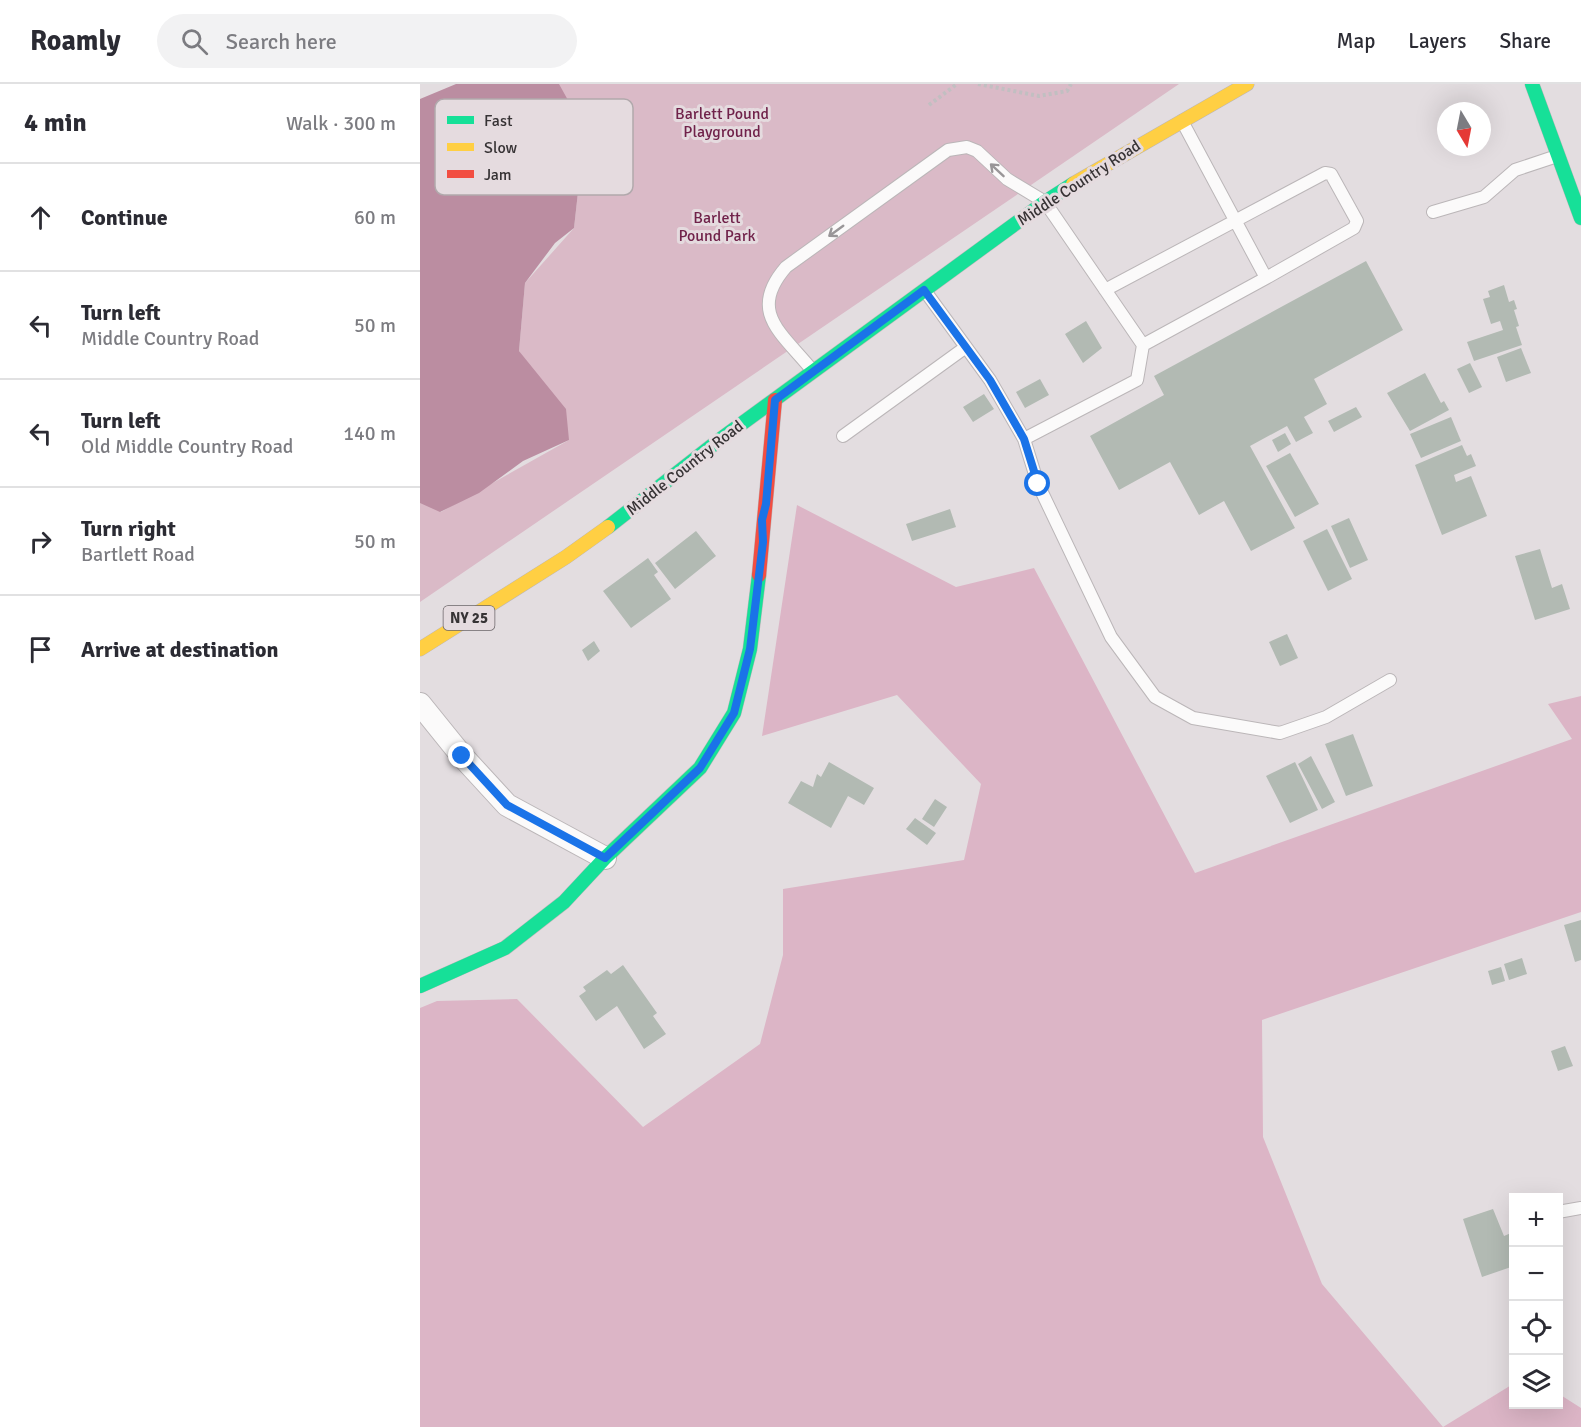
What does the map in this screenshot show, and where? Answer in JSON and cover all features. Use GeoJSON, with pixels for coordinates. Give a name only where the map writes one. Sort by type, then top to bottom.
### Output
{"type":"FeatureCollection","features":[{"type":"Feature","properties":{"kind":"main road","name":"Middle Country Road"},"geometry":{"type":"LineString","coordinates":[[420,649],[594,538],[775,400],[1045,202],[1181,120],[1247,84]]}},
{"type":"Feature","properties":{"kind":"main road"},"geometry":{"type":"LineString","coordinates":[[1532,84],[1581,218]]}},
{"type":"Feature","properties":{"kind":"main road"},"geometry":{"type":"LineString","coordinates":[[420,986],[505,948],[564,902],[605,858],[700,768],[734,713],[750,649],[763,542],[762,520],[766,504],[775,400]]}},
{"type":"Feature","properties":{"kind":"street"},"geometry":{"type":"LineString","coordinates":[[420,704],[462,756],[507,805],[605,858]]}},
{"type":"Feature","properties":{"kind":"lane"},"geometry":{"type":"LineString","coordinates":[[1181,120],[1266,278]]}},
{"type":"Feature","properties":{"kind":"lane"},"geometry":{"type":"LineString","coordinates":[[814,372],[781,332],[767,306],[770,291],[786,267],[948,150],[958,147],[977,152],[1006,179],[1045,202],[1143,345],[1137,380],[1024,439]]}},
{"type":"Feature","properties":{"kind":"lane"},"geometry":{"type":"LineString","coordinates":[[1433,212],[1484,196],[1515,170],[1558,155]]}},
{"type":"Feature","properties":{"kind":"lane"},"geometry":{"type":"LineString","coordinates":[[1105,290],[1324,173],[1331,174],[1357,222],[1354,228],[1143,345]]}},
{"type":"Feature","properties":{"kind":"lane"},"geometry":{"type":"LineString","coordinates":[[924,290],[990,380],[1024,439],[1038,484],[1111,637],[1155,697],[1193,718],[1280,733],[1326,717],[1390,680]]}},
{"type":"Feature","properties":{"kind":"lane"},"geometry":{"type":"LineString","coordinates":[[843,436],[966,347]]}},
{"type":"Feature","properties":{"kind":"lane"},"geometry":{"type":"LineString","coordinates":[[1563,1211],[1581,1208]]}},
{"type":"Feature","properties":{"kind":"path"},"geometry":{"type":"LineString","coordinates":[[929,105],[957,84]]}},
{"type":"Feature","properties":{"kind":"path"},"geometry":{"type":"LineString","coordinates":[[978,84],[1039,96],[1067,91],[1071,84]]}},
{"type":"Feature","properties":{"kind":"green space","name":"Barlett Pound Park"},"geometry":{"type":"Polygon","coordinates":[[[524,84],[1179,84],[420,602],[420,496],[441,512],[569,440],[519,351],[525,283],[574,228],[578,195],[633,195],[633,99],[552,99],[524,84]]]}},
{"type":"Feature","properties":{"kind":"shaded area"},"geometry":{"type":"Polygon","coordinates":[[[456,84],[559,84],[567,99],[435,99],[435,195],[578,195],[574,228],[555,243],[525,283],[519,351],[566,409],[569,440],[523,461],[479,493],[440,512],[420,503],[420,99],[456,84]]]}},
{"type":"Feature","properties":{"kind":"shaded area"},"geometry":{"type":"Polygon","coordinates":[[[797,505],[956,587],[1034,568],[1195,873],[1572,739],[1548,704],[1581,696],[1581,912],[1262,1020],[1263,1137],[1322,1284],[1443,1427],[420,1427],[420,1008],[437,1001],[517,999],[643,1127],[760,1044],[783,955],[783,889],[964,860],[981,784],[897,695],[762,736],[797,505]]]}},
{"type":"Feature","properties":{"kind":"shaded area"},"geometry":{"type":"Polygon","coordinates":[[[1509,1386],[1509,1409],[1563,1409],[1563,1397],[1581,1408],[1581,1427],[1443,1427],[1509,1386]]]}},
{"type":"Feature","properties":{"kind":"building"},"geometry":{"type":"Polygon","coordinates":[[[1366,261],[1403,330],[1314,379],[1327,404],[1304,417],[1313,433],[1296,442],[1287,426],[1250,446],[1295,528],[1251,551],[1224,501],[1199,515],[1170,462],[1119,490],[1090,436],[1164,395],[1154,376],[1366,261]]]}},
{"type":"Feature","properties":{"kind":"building"},"geometry":{"type":"Polygon","coordinates":[[[1504,285],[1509,302],[1514,300],[1517,309],[1514,310],[1519,326],[1516,327],[1522,345],[1474,361],[1467,342],[1503,330],[1500,321],[1491,324],[1483,299],[1490,297],[1488,291],[1504,285]]]}},
{"type":"Feature","properties":{"kind":"building"},"geometry":{"type":"Polygon","coordinates":[[[1086,321],[1102,348],[1083,363],[1065,334],[1086,321]]]}},
{"type":"Feature","properties":{"kind":"building"},"geometry":{"type":"Polygon","coordinates":[[[1521,348],[1531,373],[1506,382],[1497,357],[1521,348]]]}},
{"type":"Feature","properties":{"kind":"building"},"geometry":{"type":"Polygon","coordinates":[[[1470,363],[1482,387],[1469,393],[1457,369],[1470,363]]]}},
{"type":"Feature","properties":{"kind":"building"},"geometry":{"type":"Polygon","coordinates":[[[1425,373],[1441,403],[1444,401],[1449,410],[1410,431],[1387,393],[1425,373]]]}},
{"type":"Feature","properties":{"kind":"building"},"geometry":{"type":"Polygon","coordinates":[[[1040,379],[1049,395],[1025,408],[1016,392],[1040,379]]]}},
{"type":"Feature","properties":{"kind":"building"},"geometry":{"type":"Polygon","coordinates":[[[984,394],[994,409],[973,422],[963,407],[984,394]]]}},
{"type":"Feature","properties":{"kind":"building"},"geometry":{"type":"Polygon","coordinates":[[[1356,407],[1362,417],[1334,432],[1328,421],[1356,407]]]}},
{"type":"Feature","properties":{"kind":"building"},"geometry":{"type":"Polygon","coordinates":[[[1451,417],[1461,441],[1421,458],[1410,434],[1451,417]]]}},
{"type":"Feature","properties":{"kind":"building"},"geometry":{"type":"Polygon","coordinates":[[[1285,433],[1291,444],[1278,452],[1272,440],[1285,433]]]}},
{"type":"Feature","properties":{"kind":"building"},"geometry":{"type":"Polygon","coordinates":[[[1462,445],[1467,456],[1471,454],[1476,466],[1454,475],[1456,482],[1471,476],[1487,516],[1442,535],[1415,465],[1462,445]]]}},
{"type":"Feature","properties":{"kind":"building"},"geometry":{"type":"Polygon","coordinates":[[[1290,453],[1319,504],[1295,517],[1266,466],[1290,453]]]}},
{"type":"Feature","properties":{"kind":"building"},"geometry":{"type":"Polygon","coordinates":[[[950,509],[956,527],[912,541],[906,524],[950,509]]]}},
{"type":"Feature","properties":{"kind":"building"},"geometry":{"type":"Polygon","coordinates":[[[1349,518],[1368,560],[1350,568],[1331,526],[1349,518]]]}},
{"type":"Feature","properties":{"kind":"building"},"geometry":{"type":"Polygon","coordinates":[[[1327,529],[1352,579],[1328,591],[1303,541],[1327,529]]]}},
{"type":"Feature","properties":{"kind":"building"},"geometry":{"type":"Polygon","coordinates":[[[696,531],[716,556],[675,589],[655,563],[696,531]]]}},
{"type":"Feature","properties":{"kind":"building"},"geometry":{"type":"Polygon","coordinates":[[[1540,549],[1552,588],[1562,584],[1570,609],[1535,620],[1515,556],[1540,549]]]}},
{"type":"Feature","properties":{"kind":"building"},"geometry":{"type":"Polygon","coordinates":[[[648,558],[658,572],[654,575],[671,599],[631,628],[603,591],[648,558]]]}},
{"type":"Feature","properties":{"kind":"building"},"geometry":{"type":"Polygon","coordinates":[[[1287,634],[1298,658],[1280,666],[1269,642],[1287,634]]]}},
{"type":"Feature","properties":{"kind":"building"},"geometry":{"type":"Polygon","coordinates":[[[594,641],[600,651],[588,661],[582,650],[594,641]]]}},
{"type":"Feature","properties":{"kind":"building"},"geometry":{"type":"Polygon","coordinates":[[[1353,734],[1373,786],[1346,796],[1325,744],[1353,734]]]}},
{"type":"Feature","properties":{"kind":"building"},"geometry":{"type":"Polygon","coordinates":[[[1311,756],[1335,802],[1322,809],[1298,764],[1311,756]]]}},
{"type":"Feature","properties":{"kind":"building"},"geometry":{"type":"Polygon","coordinates":[[[829,762],[874,788],[864,805],[848,796],[831,828],[788,803],[801,781],[813,787],[817,774],[821,777],[829,762]]]}},
{"type":"Feature","properties":{"kind":"building"},"geometry":{"type":"Polygon","coordinates":[[[1295,762],[1318,810],[1290,823],[1266,776],[1295,762]]]}},
{"type":"Feature","properties":{"kind":"building"},"geometry":{"type":"Polygon","coordinates":[[[935,799],[947,807],[934,827],[922,819],[935,799]]]}},
{"type":"Feature","properties":{"kind":"building"},"geometry":{"type":"Polygon","coordinates":[[[915,818],[936,833],[927,845],[906,829],[915,818]]]}},
{"type":"Feature","properties":{"kind":"building"},"geometry":{"type":"Polygon","coordinates":[[[1581,920],[1581,960],[1575,962],[1564,925],[1581,920]]]}},
{"type":"Feature","properties":{"kind":"building"},"geometry":{"type":"Polygon","coordinates":[[[1522,958],[1527,974],[1509,980],[1504,964],[1522,958]]]}},
{"type":"Feature","properties":{"kind":"building"},"geometry":{"type":"Polygon","coordinates":[[[623,965],[657,1013],[653,1016],[666,1034],[644,1049],[617,1006],[596,1021],[579,996],[586,991],[583,987],[607,970],[611,974],[623,965]]]}},
{"type":"Feature","properties":{"kind":"building"},"geometry":{"type":"Polygon","coordinates":[[[1501,967],[1505,981],[1492,985],[1488,971],[1501,967]]]}},
{"type":"Feature","properties":{"kind":"building"},"geometry":{"type":"Polygon","coordinates":[[[1565,1046],[1573,1066],[1558,1071],[1551,1051],[1565,1046]]]}},
{"type":"Feature","properties":{"kind":"building"},"geometry":{"type":"Polygon","coordinates":[[[1493,1209],[1504,1236],[1509,1234],[1509,1268],[1482,1277],[1463,1219],[1493,1209]]]}},
{"type":"Feature","properties":{"kind":"traffic: fast"},"geometry":{"type":"LineString","coordinates":[[1532,84],[1581,218]]}},
{"type":"Feature","properties":{"kind":"traffic: fast"},"geometry":{"type":"LineString","coordinates":[[608,527],[718,441],[1045,202],[1073,184]]}},
{"type":"Feature","properties":{"kind":"traffic: fast"},"geometry":{"type":"LineString","coordinates":[[420,986],[505,948],[564,902],[605,858],[700,768],[734,713],[750,649],[759,575]]}},
{"type":"Feature","properties":{"kind":"traffic: slow"},"geometry":{"type":"LineString","coordinates":[[1073,184],[1247,84]]}},
{"type":"Feature","properties":{"kind":"traffic: slow"},"geometry":{"type":"LineString","coordinates":[[420,649],[566,557],[608,527]]}},
{"type":"Feature","properties":{"kind":"traffic: jam"},"geometry":{"type":"LineString","coordinates":[[759,575],[775,400]]}},
{"type":"Feature","properties":{"kind":"route"},"geometry":{"type":"LineString","coordinates":[[462,756],[507,805],[605,858],[700,768],[734,713],[750,649],[763,542],[762,520],[766,504],[775,400],[924,290],[990,380],[1024,439],[1038,484]]}},
{"type":"Feature","properties":{"kind":"park label","name":"Barlett Pound Playground"},"geometry":{"type":"Point","coordinates":[722,123]}}]}
